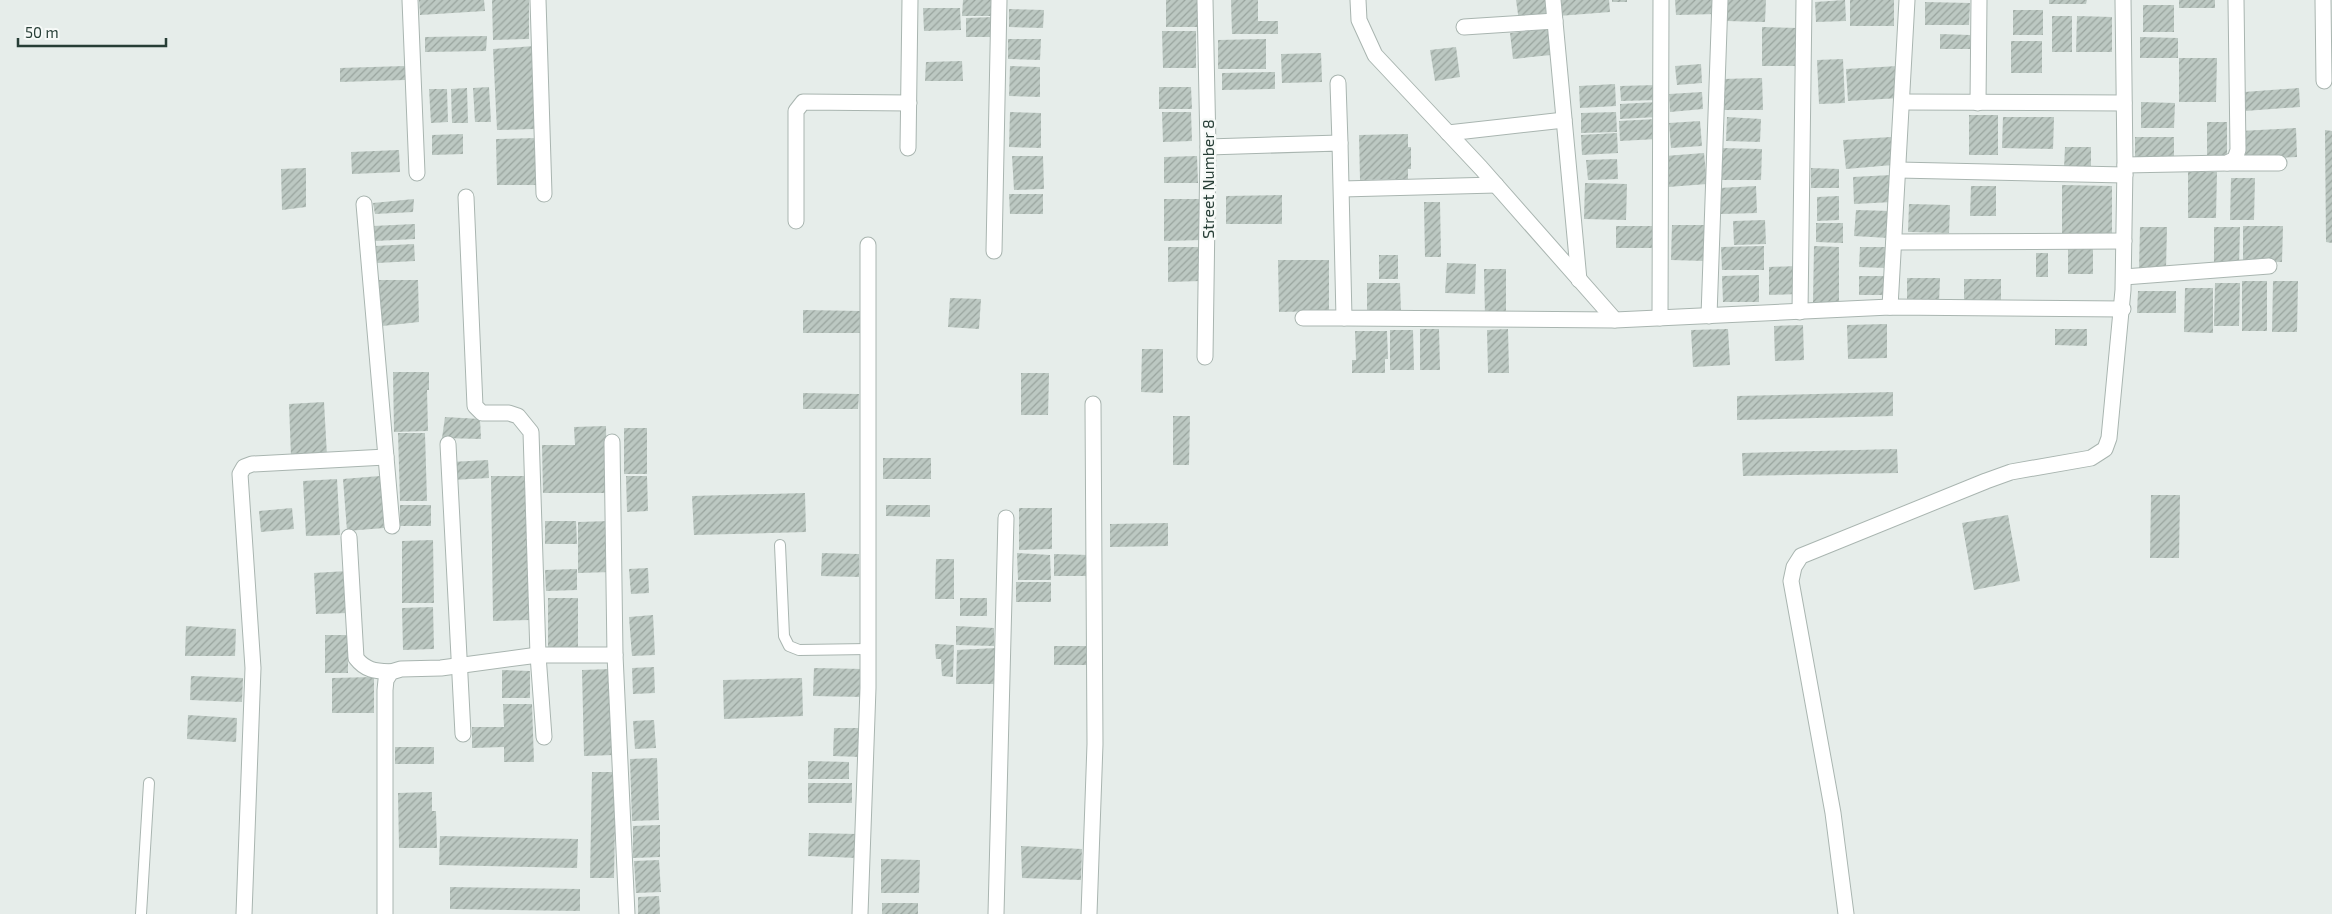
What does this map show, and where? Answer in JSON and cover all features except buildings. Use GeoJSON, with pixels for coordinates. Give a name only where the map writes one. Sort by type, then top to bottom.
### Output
{"type":"FeatureCollection","features":[{"type":"Feature","properties":{"kind":"street"},"geometry":{"type":"LineString","coordinates":[[410,0],[417,172]]}},
{"type":"Feature","properties":{"kind":"street"},"geometry":{"type":"LineString","coordinates":[[538,0],[544,194]]}},
{"type":"Feature","properties":{"kind":"street"},"geometry":{"type":"LineString","coordinates":[[908,148],[910,0]]}},
{"type":"Feature","properties":{"kind":"street"},"geometry":{"type":"LineString","coordinates":[[994,251],[999,0]]}},
{"type":"Feature","properties":{"kind":"street","name":"Street Number 8"},"geometry":{"type":"LineString","coordinates":[[1205,0],[1208,147],[1205,357]]}},
{"type":"Feature","properties":{"kind":"street"},"geometry":{"type":"LineString","coordinates":[[1358,0],[1359,20],[1375,55],[1496,185],[1616,320]]}},
{"type":"Feature","properties":{"kind":"street"},"geometry":{"type":"LineString","coordinates":[[1553,0],[1579,280]]}},
{"type":"Feature","properties":{"kind":"street"},"geometry":{"type":"LineString","coordinates":[[1660,318],[1661,0]]}},
{"type":"Feature","properties":{"kind":"street"},"geometry":{"type":"LineString","coordinates":[[1709,316],[1720,0]]}},
{"type":"Feature","properties":{"kind":"street"},"geometry":{"type":"LineString","coordinates":[[1800,312],[1804,0]]}},
{"type":"Feature","properties":{"kind":"street"},"geometry":{"type":"LineString","coordinates":[[1890,307],[1907,0]]}},
{"type":"Feature","properties":{"kind":"street"},"geometry":{"type":"LineString","coordinates":[[1978,102],[1979,0]]}},
{"type":"Feature","properties":{"kind":"street"},"geometry":{"type":"LineString","coordinates":[[1846,914],[1833,813],[1791,581],[1794,567],[1801,556],[1986,481],[2011,472],[2091,458],[2105,449],[2109,438],[2123,309],[2125,170],[2123,0]]}},
{"type":"Feature","properties":{"kind":"street"},"geometry":{"type":"LineString","coordinates":[[2228,163],[2235,159],[2238,150],[2236,0]]}},
{"type":"Feature","properties":{"kind":"street"},"geometry":{"type":"LineString","coordinates":[[2323,0],[2324,81]]}},
{"type":"Feature","properties":{"kind":"street"},"geometry":{"type":"LineString","coordinates":[[1464,27],[1555,21]]}},
{"type":"Feature","properties":{"kind":"street"},"geometry":{"type":"LineString","coordinates":[[1338,83],[1344,318]]}},
{"type":"Feature","properties":{"kind":"street"},"geometry":{"type":"LineString","coordinates":[[796,221],[796,111],[803,102],[909,102]]}},
{"type":"Feature","properties":{"kind":"street"},"geometry":{"type":"LineString","coordinates":[[1902,102],[2124,103]]}},
{"type":"Feature","properties":{"kind":"street"},"geometry":{"type":"LineString","coordinates":[[1448,133],[1564,120]]}},
{"type":"Feature","properties":{"kind":"street"},"geometry":{"type":"LineString","coordinates":[[1208,147],[1340,143]]}},
{"type":"Feature","properties":{"kind":"street"},"geometry":{"type":"LineString","coordinates":[[1898,170],[2125,170],[2228,163],[2279,163]]}},
{"type":"Feature","properties":{"kind":"street"},"geometry":{"type":"LineString","coordinates":[[1342,189],[1496,185]]}},
{"type":"Feature","properties":{"kind":"street"},"geometry":{"type":"LineString","coordinates":[[466,197],[475,406],[482,413],[509,413],[518,416],[532,432],[538,655],[544,737]]}},
{"type":"Feature","properties":{"kind":"street"},"geometry":{"type":"LineString","coordinates":[[364,204],[392,526]]}},
{"type":"Feature","properties":{"kind":"street"},"geometry":{"type":"LineString","coordinates":[[1894,242],[2124,241]]}},
{"type":"Feature","properties":{"kind":"street"},"geometry":{"type":"LineString","coordinates":[[860,914],[868,649],[868,245]]}},
{"type":"Feature","properties":{"kind":"street"},"geometry":{"type":"LineString","coordinates":[[2124,277],[2269,266]]}},
{"type":"Feature","properties":{"kind":"street"},"geometry":{"type":"LineString","coordinates":[[1303,318],[1616,320],[1890,307],[2123,309]]}},
{"type":"Feature","properties":{"kind":"street"},"geometry":{"type":"LineString","coordinates":[[1089,914],[1094,744],[1093,404]]}},
{"type":"Feature","properties":{"kind":"street"},"geometry":{"type":"LineString","coordinates":[[612,442],[615,655],[627,914]]}},
{"type":"Feature","properties":{"kind":"street"},"geometry":{"type":"LineString","coordinates":[[448,444],[463,734]]}},
{"type":"Feature","properties":{"kind":"street"},"geometry":{"type":"LineString","coordinates":[[244,914],[253,668],[240,474],[244,467],[252,464],[386,456]]}},
{"type":"Feature","properties":{"kind":"street"},"geometry":{"type":"LineString","coordinates":[[996,914],[1006,518]]}},
{"type":"Feature","properties":{"kind":"street"},"geometry":{"type":"LineString","coordinates":[[349,537],[356,658],[361,665],[370,670],[391,672],[459,666],[538,655],[615,655]]}},
{"type":"Feature","properties":{"kind":"street"},"geometry":{"type":"LineString","coordinates":[[385,914],[385,690],[386,680],[391,672]]}},
{"type":"Feature","properties":{"kind":"lane"},"geometry":{"type":"LineString","coordinates":[[780,545],[784,636],[789,646],[799,650],[868,649]]}},
{"type":"Feature","properties":{"kind":"lane"},"geometry":{"type":"LineString","coordinates":[[141,914],[149,783]]}}]}
